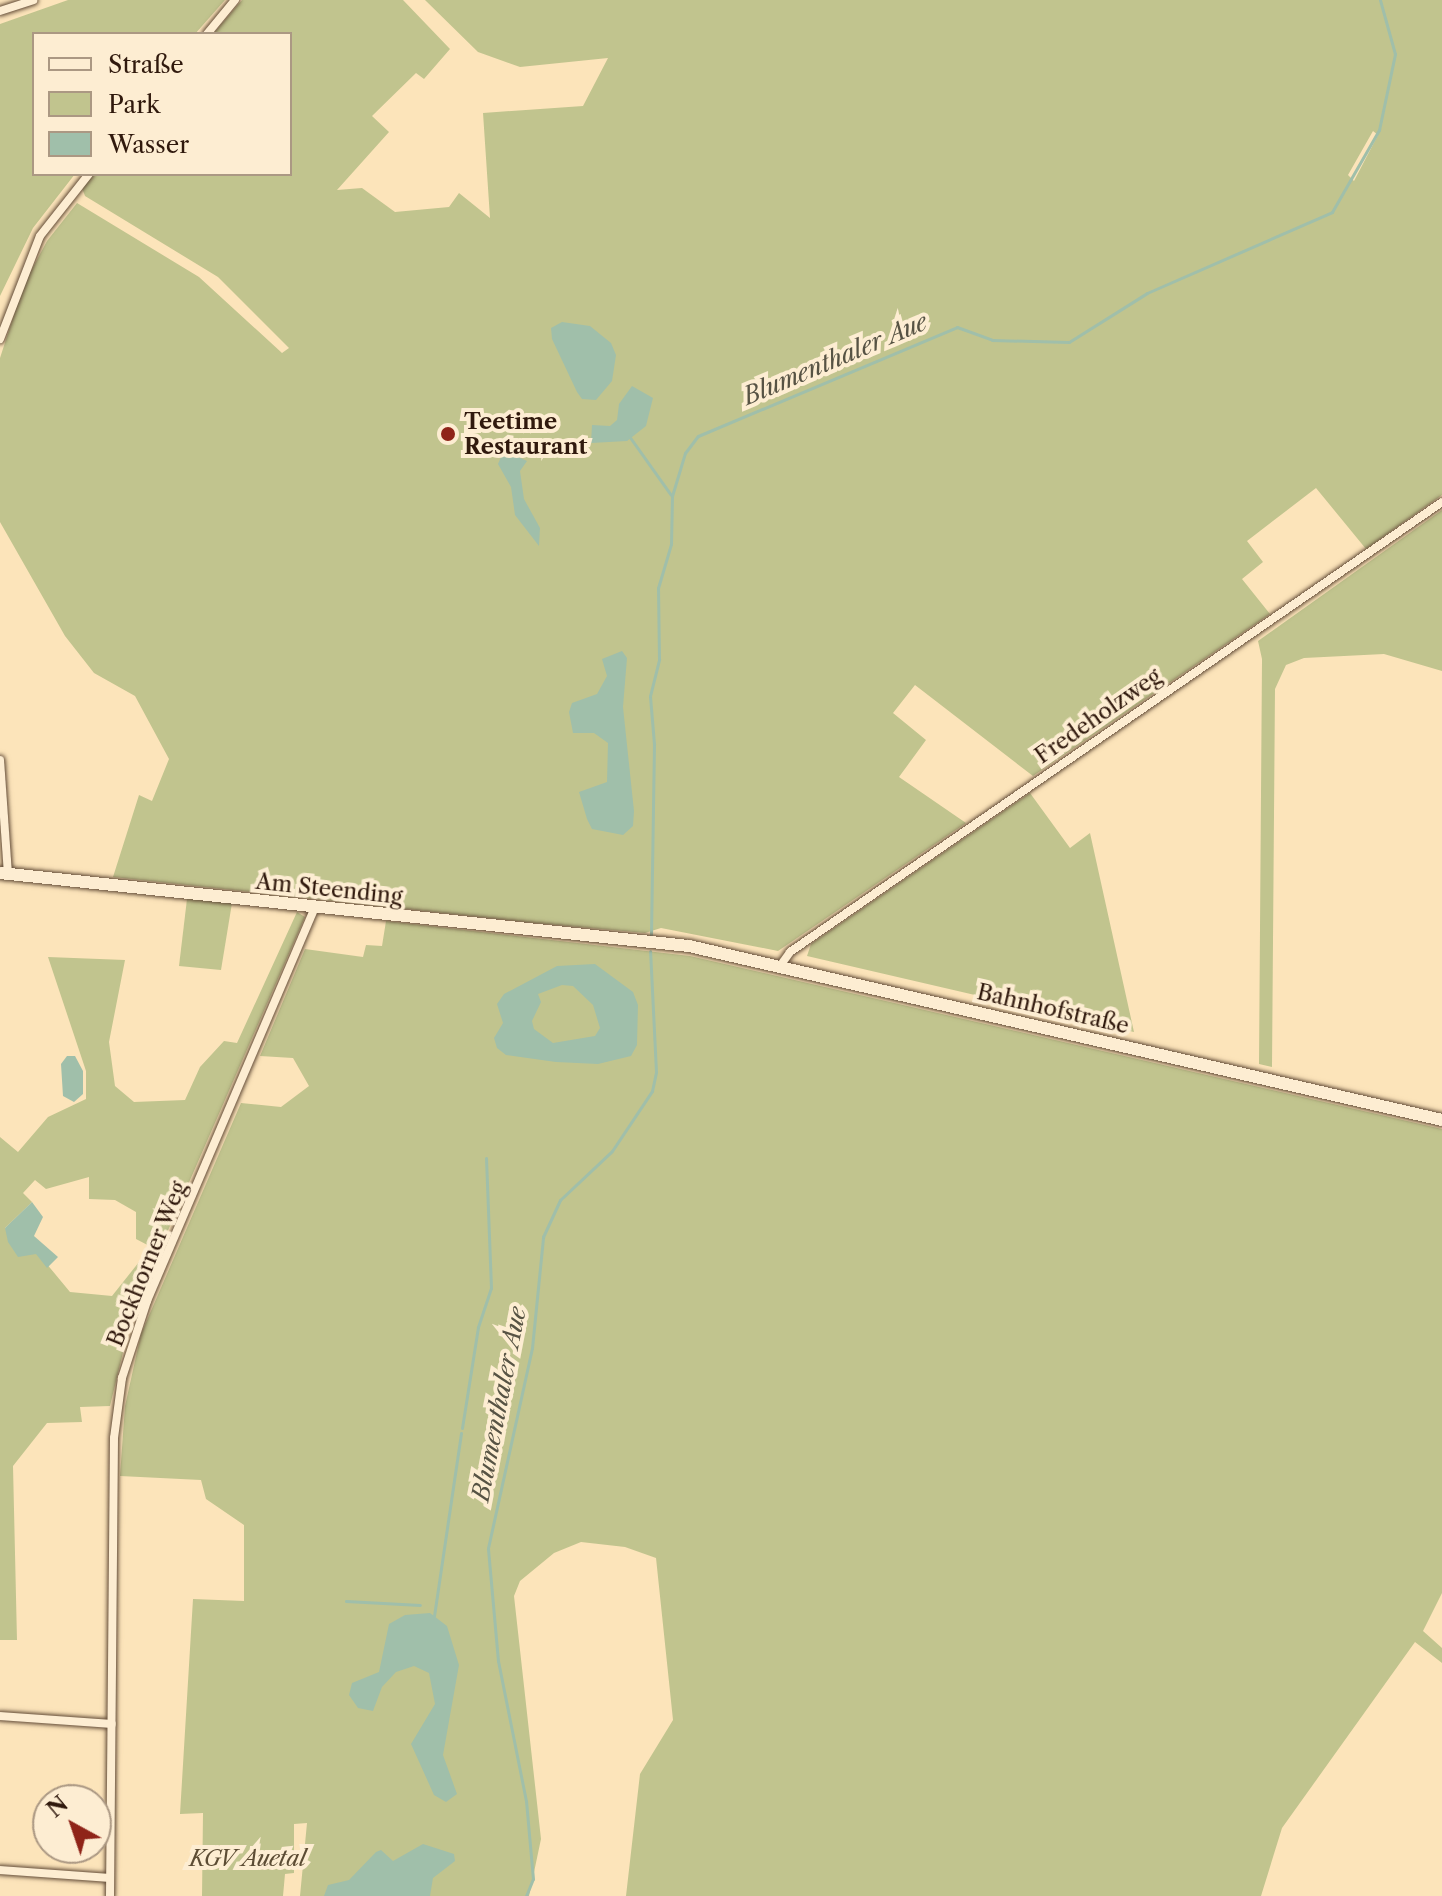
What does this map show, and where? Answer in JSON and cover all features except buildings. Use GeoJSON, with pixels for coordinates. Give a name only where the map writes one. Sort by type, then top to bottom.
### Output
{"type":"FeatureCollection","features":[{"type":"Feature","properties":{"kind":"street"},"geometry":{"type":"LineString","coordinates":[[0,11],[33,0]]}},
{"type":"Feature","properties":{"kind":"street"},"geometry":{"type":"LineString","coordinates":[[209,32],[235,0]]}},
{"type":"Feature","properties":{"kind":"street"},"geometry":{"type":"LineString","coordinates":[[0,339],[40,236],[87,176]]}},
{"type":"Feature","properties":{"kind":"street","name":"Fredeholzweg"},"geometry":{"type":"LineString","coordinates":[[780,966],[790,952],[1442,502]]}},
{"type":"Feature","properties":{"kind":"street"},"geometry":{"type":"LineString","coordinates":[[0,760],[4,873]]}},
{"type":"Feature","properties":{"kind":"street","name":"Am Steending"},"geometry":{"type":"LineString","coordinates":[[4,873],[653,942]]}},
{"type":"Feature","properties":{"kind":"street","name":"Bockhorner Weg"},"geometry":{"type":"LineString","coordinates":[[110,1896],[114,1438],[125,1367],[142,1312],[315,908]]}},
{"type":"Feature","properties":{"kind":"street","name":"Bahnhofstraße"},"geometry":{"type":"LineString","coordinates":[[653,942],[780,966],[1442,1120]]}},
{"type":"Feature","properties":{"kind":"street"},"geometry":{"type":"LineString","coordinates":[[0,1716],[112,1724]]}},
{"type":"Feature","properties":{"kind":"street"},"geometry":{"type":"LineString","coordinates":[[0,1870],[110,1878]]}},
{"type":"Feature","properties":{"kind":"green space"},"geometry":{"type":"Polygon","coordinates":[[[68,0],[225,0],[197,32],[32,32],[32,176],[73,176],[33,228],[0,296],[0,24],[68,0]]]}},
{"type":"Feature","properties":{"kind":"green space"},"geometry":{"type":"Polygon","coordinates":[[[242,0],[403,0],[450,49],[424,79],[416,73],[372,116],[389,132],[337,190],[362,188],[395,212],[449,207],[459,193],[490,218],[483,113],[583,106],[608,58],[520,67],[478,52],[425,0],[1442,0],[1442,495],[1366,549],[1316,488],[1247,541],[1263,562],[1242,579],[1270,614],[1033,776],[915,685],[893,713],[926,740],[899,777],[966,823],[778,951],[661,928],[645,933],[535,923],[113,877],[139,795],[152,801],[169,759],[135,696],[94,673],[65,636],[0,522],[0,358],[24,284],[47,241],[77,203],[199,277],[282,353],[289,348],[218,277],[85,196],[82,188],[92,176],[292,176],[292,32],[215,32],[242,0]],[[1373,131],[1348,175],[1354,181],[1378,135],[1373,131]]]}},
{"type":"Feature","properties":{"kind":"green space"},"geometry":{"type":"Polygon","coordinates":[[[1442,510],[1442,671],[1384,654],[1304,658],[1286,665],[1275,689],[1272,1067],[1259,1064],[1262,659],[1258,641],[1442,510]]]}},
{"type":"Feature","properties":{"kind":"green space"},"geometry":{"type":"Polygon","coordinates":[[[1030,793],[1070,848],[1090,833],[1134,1032],[807,956],[811,944],[1030,793]]]}},
{"type":"Feature","properties":{"kind":"green space"},"geometry":{"type":"Polygon","coordinates":[[[187,899],[232,903],[221,970],[179,966],[187,899]]]}},
{"type":"Feature","properties":{"kind":"green space"},"geometry":{"type":"Polygon","coordinates":[[[297,912],[305,917],[159,1251],[136,1239],[136,1212],[115,1200],[89,1199],[89,1177],[46,1189],[35,1180],[23,1193],[32,1202],[5,1228],[41,1257],[70,1292],[112,1296],[139,1262],[150,1270],[132,1315],[110,1406],[80,1407],[82,1422],[47,1423],[13,1466],[17,1640],[0,1640],[0,1137],[18,1152],[48,1117],[86,1099],[86,1071],[48,957],[125,960],[109,1042],[115,1086],[134,1102],[185,1100],[200,1067],[224,1041],[237,1043],[297,912]]]}},
{"type":"Feature","properties":{"kind":"green space","name":"KGV Auetal"},"geometry":{"type":"Polygon","coordinates":[[[386,921],[690,956],[1442,1129],[1442,1593],[1423,1631],[1442,1648],[1442,1663],[1415,1642],[1282,1828],[1261,1896],[626,1896],[640,1774],[673,1720],[656,1558],[625,1547],[581,1542],[554,1553],[520,1581],[514,1596],[541,1839],[529,1896],[300,1896],[307,1823],[294,1824],[294,1873],[285,1874],[283,1896],[202,1896],[203,1813],[180,1814],[193,1599],[244,1601],[244,1525],[206,1499],[201,1480],[120,1476],[125,1406],[141,1334],[241,1103],[281,1107],[309,1086],[293,1058],[260,1056],[305,949],[363,957],[366,945],[382,946],[386,921]]]}},
{"type":"Feature","properties":{"kind":"water"},"geometry":{"type":"Polygon","coordinates":[[[562,322],[590,326],[611,343],[616,355],[612,381],[596,400],[582,399],[552,339],[551,328],[562,322]]]}},
{"type":"Feature","properties":{"kind":"water"},"geometry":{"type":"Polygon","coordinates":[[[632,386],[653,398],[646,426],[627,441],[591,443],[592,425],[610,426],[617,420],[619,404],[632,386]]]}},
{"type":"Feature","properties":{"kind":"water"},"geometry":{"type":"Polygon","coordinates":[[[504,450],[527,461],[520,471],[524,499],[540,528],[539,546],[515,515],[511,487],[498,464],[504,450]]]}},
{"type":"Feature","properties":{"kind":"water"},"geometry":{"type":"Polygon","coordinates":[[[622,651],[627,658],[623,707],[634,811],[633,826],[623,835],[592,829],[587,819],[579,792],[607,782],[608,743],[594,733],[573,733],[569,712],[572,703],[597,694],[607,676],[602,659],[622,651]]]}},
{"type":"Feature","properties":{"kind":"water"},"geometry":{"type":"Polygon","coordinates":[[[595,964],[633,992],[638,1005],[637,1045],[631,1056],[598,1064],[556,1062],[506,1055],[497,1048],[494,1038],[503,1023],[497,1004],[504,994],[557,966],[595,964]],[[562,985],[538,994],[541,1002],[532,1021],[534,1029],[553,1043],[595,1036],[600,1028],[593,1005],[573,986],[562,985]]]}},
{"type":"Feature","properties":{"kind":"water"},"geometry":{"type":"Polygon","coordinates":[[[67,1056],[75,1056],[83,1071],[83,1094],[74,1102],[63,1096],[61,1064],[67,1056]]]}},
{"type":"Feature","properties":{"kind":"water"},"geometry":{"type":"Polygon","coordinates":[[[32,1202],[43,1217],[34,1236],[58,1257],[47,1268],[36,1254],[18,1257],[8,1242],[5,1228],[32,1202]]]}},
{"type":"Feature","properties":{"kind":"water"},"geometry":{"type":"Polygon","coordinates":[[[430,1613],[447,1626],[459,1665],[443,1755],[457,1794],[446,1802],[434,1795],[411,1744],[435,1704],[429,1673],[414,1666],[396,1672],[382,1687],[373,1711],[358,1708],[349,1695],[352,1683],[379,1672],[389,1624],[405,1615],[430,1613]]]}},
{"type":"Feature","properties":{"kind":"water"},"geometry":{"type":"Polygon","coordinates":[[[423,1844],[454,1854],[455,1861],[433,1878],[430,1896],[324,1896],[328,1885],[349,1880],[376,1852],[381,1850],[393,1861],[423,1844]]]}},
{"type":"Feature","properties":{"kind":"waterway","name":"Blumenthaler Aue"},"geometry":{"type":"LineString","coordinates":[[651,935],[654,744],[650,696],[659,659],[658,588],[671,544],[672,496],[685,453],[698,436],[957,327],[992,340],[1069,342],[1147,293],[1332,212],[1379,130],[1395,54],[1380,0]]}},
{"type":"Feature","properties":{"kind":"waterway"},"geometry":{"type":"LineString","coordinates":[[629,436],[671,495]]}},
{"type":"Feature","properties":{"kind":"waterway","name":"Blumenthaler Aue"},"geometry":{"type":"LineString","coordinates":[[526,1896],[533,1879],[526,1801],[498,1661],[488,1548],[532,1348],[543,1237],[560,1200],[612,1151],[652,1091],[656,1072],[650,951]]}},
{"type":"Feature","properties":{"kind":"waterway"},"geometry":{"type":"LineString","coordinates":[[462,1428],[478,1327],[491,1288],[486,1158]]}},
{"type":"Feature","properties":{"kind":"waterway"},"geometry":{"type":"LineString","coordinates":[[434,1616],[461,1433]]}},
{"type":"Feature","properties":{"kind":"waterway"},"geometry":{"type":"LineString","coordinates":[[346,1601],[420,1605]]}},
{"type":"Feature","properties":{"kind":"place","name":"Teetime Restaurant"},"geometry":{"type":"Point","coordinates":[448,434]}}]}
